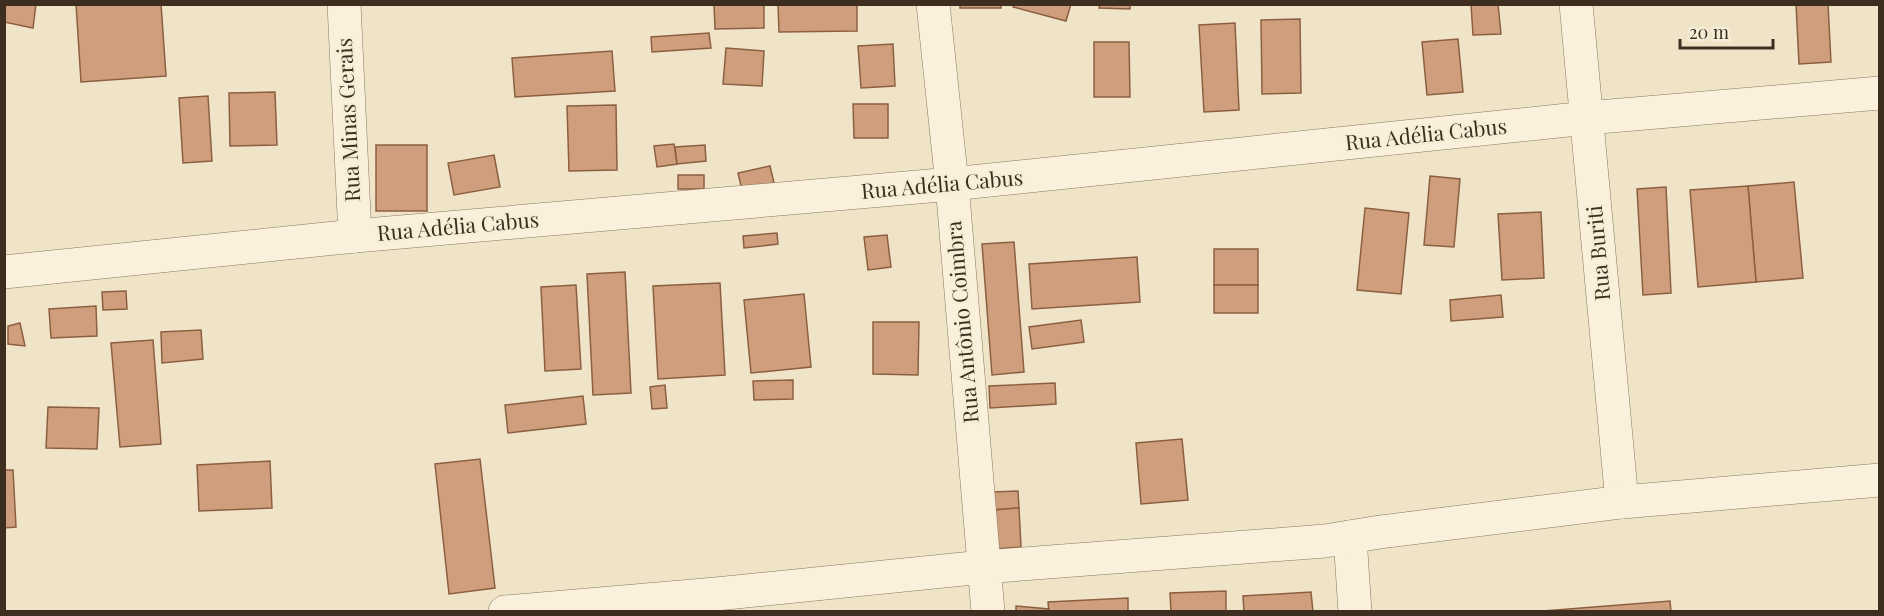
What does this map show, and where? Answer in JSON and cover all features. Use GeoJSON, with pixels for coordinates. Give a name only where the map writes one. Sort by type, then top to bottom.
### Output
{"type":"FeatureCollection","features":[{"type":"Feature","properties":{"kind":"street","name":"Rua Minas Gerais"},"geometry":{"type":"LineString","coordinates":[[344,4],[355,236]]}},
{"type":"Feature","properties":{"kind":"street","name":"Rua Antônio Coimbra"},"geometry":{"type":"LineString","coordinates":[[933,4],[952,184],[987,612]]}},
{"type":"Feature","properties":{"kind":"street","name":"Rua Buriti"},"geometry":{"type":"LineString","coordinates":[[1576,4],[1622,502]]}},
{"type":"Feature","properties":{"kind":"street","name":"Rua Adélia Cabus"},"geometry":{"type":"LineString","coordinates":[[4,272],[355,236],[952,184],[1587,118],[1880,93]]}},
{"type":"Feature","properties":{"kind":"street"},"geometry":{"type":"LineString","coordinates":[[505,612],[716,594],[983,567],[1325,541],[1622,502],[1880,480]]}},
{"type":"Feature","properties":{"kind":"street"},"geometry":{"type":"LineString","coordinates":[[1350,537],[1355,612]]}},
{"type":"Feature","properties":{"kind":"building"},"geometry":{"type":"Polygon","coordinates":[[[4,4],[36,4],[33,28],[4,22],[4,4]]]}},
{"type":"Feature","properties":{"kind":"building"},"geometry":{"type":"Polygon","coordinates":[[[76,4],[161,4],[166,76],[81,82],[76,4]]]}},
{"type":"Feature","properties":{"kind":"building"},"geometry":{"type":"Polygon","coordinates":[[[714,4],[764,4],[764,28],[715,29],[714,4]]]}},
{"type":"Feature","properties":{"kind":"building"},"geometry":{"type":"Polygon","coordinates":[[[778,4],[857,4],[857,31],[779,32],[778,4]]]}},
{"type":"Feature","properties":{"kind":"building"},"geometry":{"type":"Polygon","coordinates":[[[960,4],[1001,4],[1001,8],[960,8],[960,4]]]}},
{"type":"Feature","properties":{"kind":"building"},"geometry":{"type":"Polygon","coordinates":[[[1014,4],[1071,4],[1066,21],[1013,7],[1014,4]]]}},
{"type":"Feature","properties":{"kind":"building"},"geometry":{"type":"Polygon","coordinates":[[[1100,4],[1130,4],[1130,9],[1099,8],[1100,4]]]}},
{"type":"Feature","properties":{"kind":"building"},"geometry":{"type":"Polygon","coordinates":[[[1471,4],[1498,4],[1501,34],[1473,35],[1471,4]]]}},
{"type":"Feature","properties":{"kind":"building"},"geometry":{"type":"Polygon","coordinates":[[[1796,4],[1828,4],[1831,62],[1799,64],[1796,4]]]}},
{"type":"Feature","properties":{"kind":"building"},"geometry":{"type":"Polygon","coordinates":[[[1300,19],[1301,93],[1262,94],[1261,20],[1300,19]]]}},
{"type":"Feature","properties":{"kind":"building"},"geometry":{"type":"Polygon","coordinates":[[[1235,23],[1239,110],[1204,112],[1199,25],[1235,23]]]}},
{"type":"Feature","properties":{"kind":"building"},"geometry":{"type":"Polygon","coordinates":[[[709,33],[711,48],[652,52],[651,37],[709,33]]]}},
{"type":"Feature","properties":{"kind":"building"},"geometry":{"type":"Polygon","coordinates":[[[1458,39],[1463,92],[1427,95],[1422,42],[1458,39]]]}},
{"type":"Feature","properties":{"kind":"building"},"geometry":{"type":"Polygon","coordinates":[[[1094,42],[1129,42],[1130,97],[1094,97],[1094,42]]]}},
{"type":"Feature","properties":{"kind":"building"},"geometry":{"type":"Polygon","coordinates":[[[893,44],[895,86],[861,88],[858,46],[893,44]]]}},
{"type":"Feature","properties":{"kind":"building"},"geometry":{"type":"Polygon","coordinates":[[[726,48],[764,51],[762,86],[723,84],[726,48]]]}},
{"type":"Feature","properties":{"kind":"building"},"geometry":{"type":"Polygon","coordinates":[[[612,51],[615,91],[515,97],[512,58],[612,51]]]}},
{"type":"Feature","properties":{"kind":"building"},"geometry":{"type":"Polygon","coordinates":[[[275,92],[277,145],[230,146],[229,93],[275,92]]]}},
{"type":"Feature","properties":{"kind":"building"},"geometry":{"type":"Polygon","coordinates":[[[208,96],[212,161],[183,163],[179,98],[208,96]]]}},
{"type":"Feature","properties":{"kind":"building"},"geometry":{"type":"Polygon","coordinates":[[[853,104],[888,104],[888,138],[854,138],[853,104]]]}},
{"type":"Feature","properties":{"kind":"building"},"geometry":{"type":"Polygon","coordinates":[[[616,105],[617,170],[569,171],[567,106],[616,105]]]}},
{"type":"Feature","properties":{"kind":"building"},"geometry":{"type":"Polygon","coordinates":[[[674,144],[677,164],[657,167],[654,146],[674,144]]]}},
{"type":"Feature","properties":{"kind":"building"},"geometry":{"type":"Polygon","coordinates":[[[376,145],[427,145],[427,211],[376,211],[376,145]]]}},
{"type":"Feature","properties":{"kind":"building"},"geometry":{"type":"Polygon","coordinates":[[[705,145],[706,161],[677,164],[675,147],[705,145]]]}},
{"type":"Feature","properties":{"kind":"building"},"geometry":{"type":"Polygon","coordinates":[[[494,155],[500,187],[454,195],[448,163],[494,155]]]}},
{"type":"Feature","properties":{"kind":"building"},"geometry":{"type":"Polygon","coordinates":[[[770,166],[774,183],[742,190],[738,173],[770,166]]]}},
{"type":"Feature","properties":{"kind":"building"},"geometry":{"type":"Polygon","coordinates":[[[678,175],[704,175],[704,189],[678,189],[678,175]]]}},
{"type":"Feature","properties":{"kind":"building"},"geometry":{"type":"Polygon","coordinates":[[[1430,176],[1460,179],[1454,247],[1424,245],[1430,176]]]}},
{"type":"Feature","properties":{"kind":"building"},"geometry":{"type":"Polygon","coordinates":[[[1794,182],[1803,278],[1756,282],[1748,186],[1794,182]]]}},
{"type":"Feature","properties":{"kind":"building"},"geometry":{"type":"Polygon","coordinates":[[[1748,186],[1756,282],[1698,287],[1690,190],[1748,186]]]}},
{"type":"Feature","properties":{"kind":"building"},"geometry":{"type":"Polygon","coordinates":[[[1666,187],[1671,293],[1643,295],[1637,189],[1666,187]]]}},
{"type":"Feature","properties":{"kind":"building"},"geometry":{"type":"Polygon","coordinates":[[[1365,208],[1409,213],[1401,294],[1357,290],[1365,208]]]}},
{"type":"Feature","properties":{"kind":"building"},"geometry":{"type":"Polygon","coordinates":[[[1541,212],[1544,278],[1502,280],[1498,214],[1541,212]]]}},
{"type":"Feature","properties":{"kind":"building"},"geometry":{"type":"Polygon","coordinates":[[[777,233],[778,244],[744,248],[743,236],[777,233]]]}},
{"type":"Feature","properties":{"kind":"building"},"geometry":{"type":"Polygon","coordinates":[[[887,235],[891,267],[868,270],[864,237],[887,235]]]}},
{"type":"Feature","properties":{"kind":"building"},"geometry":{"type":"Polygon","coordinates":[[[1014,242],[1024,372],[992,375],[982,244],[1014,242]]]}},
{"type":"Feature","properties":{"kind":"building"},"geometry":{"type":"Polygon","coordinates":[[[1214,249],[1258,249],[1258,285],[1214,285],[1214,249]]]}},
{"type":"Feature","properties":{"kind":"building"},"geometry":{"type":"Polygon","coordinates":[[[1137,257],[1140,302],[1032,309],[1029,264],[1137,257]]]}},
{"type":"Feature","properties":{"kind":"building"},"geometry":{"type":"Polygon","coordinates":[[[625,272],[631,393],[593,395],[587,274],[625,272]]]}},
{"type":"Feature","properties":{"kind":"building"},"geometry":{"type":"Polygon","coordinates":[[[720,283],[725,375],[658,379],[653,286],[720,283]]]}},
{"type":"Feature","properties":{"kind":"building"},"geometry":{"type":"Polygon","coordinates":[[[576,285],[581,369],[545,371],[541,287],[576,285]]]}},
{"type":"Feature","properties":{"kind":"building"},"geometry":{"type":"Polygon","coordinates":[[[1214,285],[1258,285],[1258,313],[1214,313],[1214,285]]]}},
{"type":"Feature","properties":{"kind":"building"},"geometry":{"type":"Polygon","coordinates":[[[126,291],[127,309],[103,310],[102,292],[126,291]]]}},
{"type":"Feature","properties":{"kind":"building"},"geometry":{"type":"Polygon","coordinates":[[[804,294],[811,367],[751,373],[744,300],[804,294]]]}},
{"type":"Feature","properties":{"kind":"building"},"geometry":{"type":"Polygon","coordinates":[[[1501,295],[1503,317],[1451,321],[1450,300],[1501,295]]]}},
{"type":"Feature","properties":{"kind":"building"},"geometry":{"type":"Polygon","coordinates":[[[96,306],[97,336],[51,338],[49,309],[96,306]]]}},
{"type":"Feature","properties":{"kind":"building"},"geometry":{"type":"Polygon","coordinates":[[[1081,320],[1084,342],[1032,349],[1029,327],[1081,320]]]}},
{"type":"Feature","properties":{"kind":"building"},"geometry":{"type":"Polygon","coordinates":[[[873,322],[919,322],[918,375],[873,374],[873,322]]]}},
{"type":"Feature","properties":{"kind":"building"},"geometry":{"type":"Polygon","coordinates":[[[20,323],[25,346],[8,344],[8,326],[20,323]]]}},
{"type":"Feature","properties":{"kind":"building"},"geometry":{"type":"Polygon","coordinates":[[[201,330],[203,359],[162,363],[161,332],[201,330]]]}},
{"type":"Feature","properties":{"kind":"building"},"geometry":{"type":"Polygon","coordinates":[[[153,340],[161,444],[120,447],[111,343],[153,340]]]}},
{"type":"Feature","properties":{"kind":"building"},"geometry":{"type":"Polygon","coordinates":[[[793,380],[793,399],[754,400],[753,381],[793,380]]]}},
{"type":"Feature","properties":{"kind":"building"},"geometry":{"type":"Polygon","coordinates":[[[1055,383],[1056,404],[990,408],[989,386],[1055,383]]]}},
{"type":"Feature","properties":{"kind":"building"},"geometry":{"type":"Polygon","coordinates":[[[665,385],[667,408],[652,409],[650,387],[665,385]]]}},
{"type":"Feature","properties":{"kind":"building"},"geometry":{"type":"Polygon","coordinates":[[[583,396],[586,424],[508,433],[505,405],[583,396]]]}},
{"type":"Feature","properties":{"kind":"building"},"geometry":{"type":"Polygon","coordinates":[[[48,407],[99,408],[97,449],[46,448],[48,407]]]}},
{"type":"Feature","properties":{"kind":"building"},"geometry":{"type":"Polygon","coordinates":[[[1182,439],[1188,500],[1141,504],[1136,443],[1182,439]]]}},
{"type":"Feature","properties":{"kind":"building"},"geometry":{"type":"Polygon","coordinates":[[[480,459],[495,588],[449,594],[435,464],[480,459]]]}},
{"type":"Feature","properties":{"kind":"building"},"geometry":{"type":"Polygon","coordinates":[[[270,461],[272,508],[199,511],[197,465],[270,461]]]}},
{"type":"Feature","properties":{"kind":"building"},"geometry":{"type":"Polygon","coordinates":[[[4,470],[13,470],[16,527],[4,528],[4,470]]]}},
{"type":"Feature","properties":{"kind":"building"},"geometry":{"type":"Polygon","coordinates":[[[1018,491],[1019,508],[993,510],[992,492],[1018,491]]]}},
{"type":"Feature","properties":{"kind":"building"},"geometry":{"type":"Polygon","coordinates":[[[1019,508],[1021,547],[995,549],[993,510],[1019,508]]]}},
{"type":"Feature","properties":{"kind":"building"},"geometry":{"type":"Polygon","coordinates":[[[1226,591],[1226,612],[1171,612],[1170,593],[1226,591]]]}},
{"type":"Feature","properties":{"kind":"building"},"geometry":{"type":"Polygon","coordinates":[[[1311,592],[1313,612],[1244,612],[1243,596],[1311,592]]]}},
{"type":"Feature","properties":{"kind":"building"},"geometry":{"type":"Polygon","coordinates":[[[1128,598],[1128,612],[1049,612],[1048,602],[1128,598]]]}},
{"type":"Feature","properties":{"kind":"building"},"geometry":{"type":"Polygon","coordinates":[[[1670,601],[1671,612],[1530,612],[1670,601]]]}},
{"type":"Feature","properties":{"kind":"building"},"geometry":{"type":"Polygon","coordinates":[[[1016,606],[1049,609],[1048,612],[1016,612],[1016,606]]]}}]}
